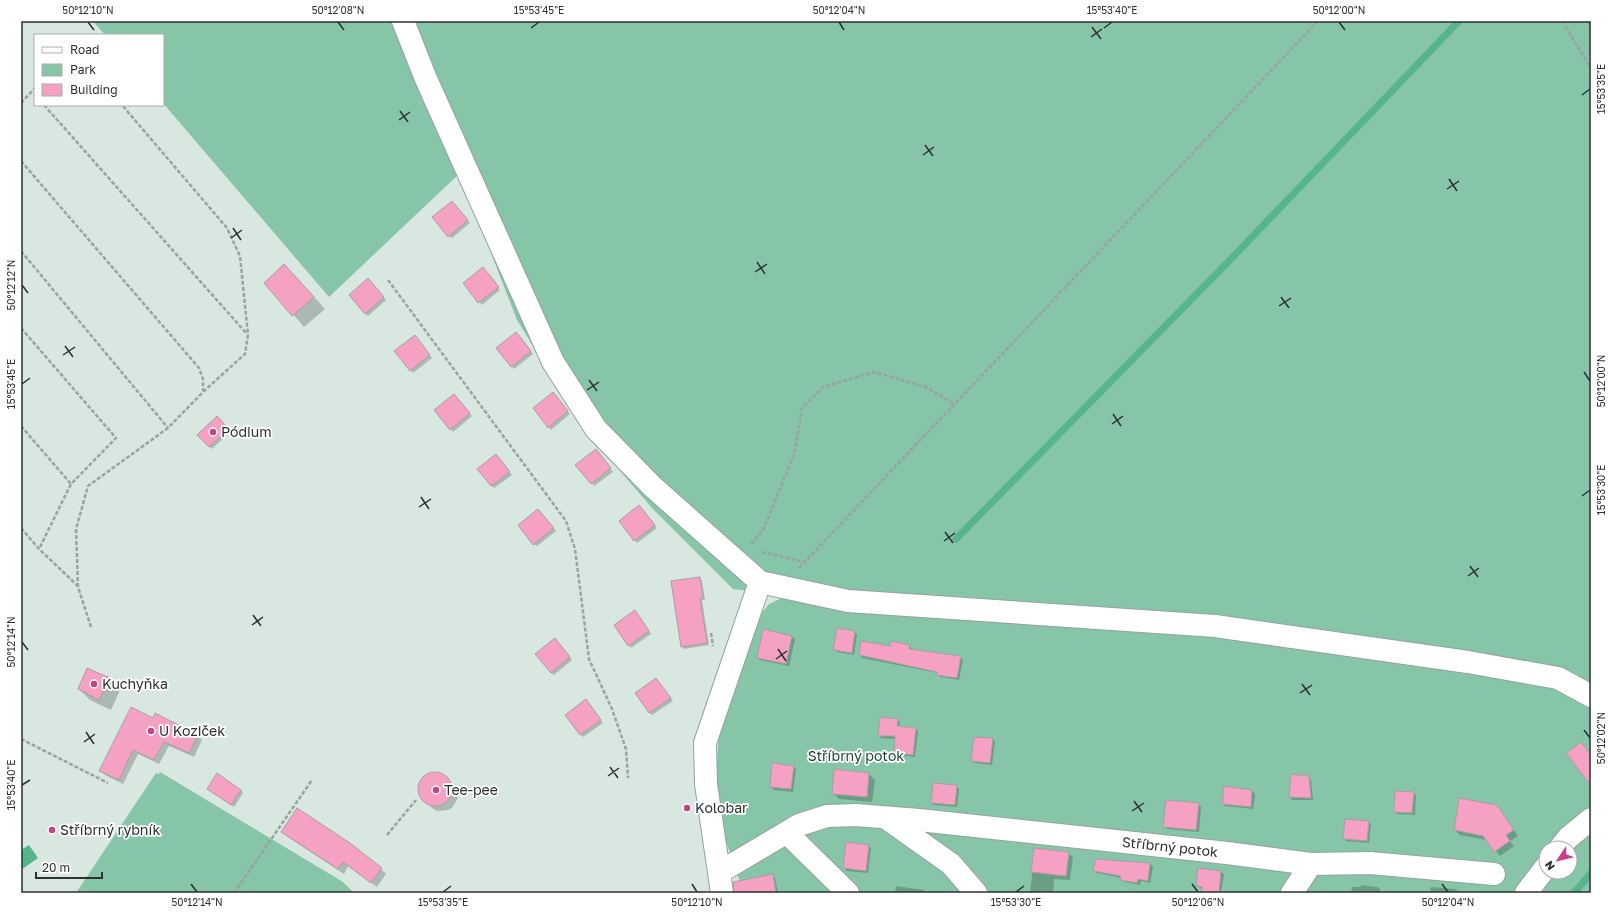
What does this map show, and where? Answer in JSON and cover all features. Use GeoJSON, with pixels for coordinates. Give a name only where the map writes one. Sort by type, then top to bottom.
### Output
{"type":"FeatureCollection","features":[{"type":"Feature","properties":{"kind":"lane"},"geometry":{"type":"LineString","coordinates":[[403,21],[426,79],[553,362],[596,429],[653,487],[760,582],[848,601],[1215,626],[1460,661],[1558,678],[1591,696]]}},
{"type":"Feature","properties":{"kind":"lane","name":"Stříbrný potok"},"geometry":{"type":"LineString","coordinates":[[760,582],[705,743],[706,784],[721,882],[799,825],[827,816],[856,815],[1227,853],[1311,864],[1370,863],[1494,874]]}},
{"type":"Feature","properties":{"kind":"lane","name":"Stříbrný potok"},"geometry":{"type":"LineString","coordinates":[[886,818],[951,864],[976,893]]}},
{"type":"Feature","properties":{"kind":"lane"},"geometry":{"type":"LineString","coordinates":[[1566,840],[1591,819]]}},
{"type":"Feature","properties":{"kind":"lane"},"geometry":{"type":"LineString","coordinates":[[787,833],[848,893]]}},
{"type":"Feature","properties":{"kind":"lane"},"geometry":{"type":"LineString","coordinates":[[1292,893],[1311,864]]}},
{"type":"Feature","properties":{"kind":"lane"},"geometry":{"type":"LineString","coordinates":[[1526,893],[1538,877]]}},
{"type":"Feature","properties":{"kind":"path"},"geometry":{"type":"LineString","coordinates":[[783,586],[804,562],[1318,21]]}},
{"type":"Feature","properties":{"kind":"path"},"geometry":{"type":"LineString","coordinates":[[1562,21],[1591,68]]}},
{"type":"Feature","properties":{"kind":"path"},"geometry":{"type":"LineString","coordinates":[[21,103],[32,91]]}},
{"type":"Feature","properties":{"kind":"path"},"geometry":{"type":"LineString","coordinates":[[45,106],[248,335]]}},
{"type":"Feature","properties":{"kind":"path"},"geometry":{"type":"LineString","coordinates":[[91,627],[78,587],[76,529],[88,486],[168,428],[204,391],[245,354],[248,335],[240,256],[227,228],[123,106]]}},
{"type":"Feature","properties":{"kind":"path"},"geometry":{"type":"LineString","coordinates":[[21,161],[199,368],[204,391]]}},
{"type":"Feature","properties":{"kind":"path"},"geometry":{"type":"LineString","coordinates":[[21,251],[168,428]]}},
{"type":"Feature","properties":{"kind":"path"},"geometry":{"type":"LineString","coordinates":[[388,280],[566,521],[575,549],[589,659],[612,709],[626,749],[628,778]]}},
{"type":"Feature","properties":{"kind":"path"},"geometry":{"type":"LineString","coordinates":[[21,328],[116,438],[71,484],[39,549]]}},
{"type":"Feature","properties":{"kind":"path"},"geometry":{"type":"LineString","coordinates":[[747,549],[764,530],[794,455],[802,408],[823,387],[874,372],[926,387],[954,404]]}},
{"type":"Feature","properties":{"kind":"path"},"geometry":{"type":"LineString","coordinates":[[21,426],[71,484]]}},
{"type":"Feature","properties":{"kind":"path"},"geometry":{"type":"LineString","coordinates":[[21,528],[39,549],[78,587]]}},
{"type":"Feature","properties":{"kind":"path"},"geometry":{"type":"LineString","coordinates":[[761,552],[804,562]]}},
{"type":"Feature","properties":{"kind":"path"},"geometry":{"type":"LineString","coordinates":[[21,739],[108,783]]}},
{"type":"Feature","properties":{"kind":"path"},"geometry":{"type":"LineString","coordinates":[[234,893],[312,780]]}},
{"type":"Feature","properties":{"kind":"path"},"geometry":{"type":"LineString","coordinates":[[388,835],[416,800]]}},
{"type":"Feature","properties":{"kind":"green space"},"geometry":{"type":"Polygon","coordinates":[[[93,21],[1591,21],[1591,893],[741,893],[740,882],[714,806],[719,732],[760,615],[769,604],[788,595],[733,589],[652,508],[585,430],[517,320],[460,173],[329,297],[164,104],[164,34],[104,34],[93,21]]]}},
{"type":"Feature","properties":{"kind":"green space"},"geometry":{"type":"Polygon","coordinates":[[[160,772],[343,882],[354,893],[76,893],[156,773],[159,774],[160,772]]]}},
{"type":"Feature","properties":{"kind":"shaded area","name":"Stříbrný rybník"},"geometry":{"type":"Polygon","coordinates":[[[29,845],[38,858],[21,870],[21,850],[29,845]]]}},
{"type":"Feature","properties":{"kind":"building"},"geometry":{"type":"Polygon","coordinates":[[[452,201],[468,220],[448,237],[432,217],[452,201]]]}},
{"type":"Feature","properties":{"kind":"building"},"geometry":{"type":"Polygon","coordinates":[[[284,264],[314,297],[292,316],[264,283],[284,264]]]}},
{"type":"Feature","properties":{"kind":"building"},"geometry":{"type":"Polygon","coordinates":[[[483,267],[499,287],[478,303],[463,283],[483,267]]]}},
{"type":"Feature","properties":{"kind":"building"},"geometry":{"type":"Polygon","coordinates":[[[368,278],[384,297],[365,314],[349,295],[368,278]]]}},
{"type":"Feature","properties":{"kind":"building"},"geometry":{"type":"Polygon","coordinates":[[[516,332],[531,351],[511,367],[496,348],[516,332]]]}},
{"type":"Feature","properties":{"kind":"building"},"geometry":{"type":"Polygon","coordinates":[[[415,335],[430,355],[410,371],[394,351],[415,335]]]}},
{"type":"Feature","properties":{"kind":"building"},"geometry":{"type":"Polygon","coordinates":[[[553,392],[568,411],[548,428],[533,408],[553,392]]]}},
{"type":"Feature","properties":{"kind":"building"},"geometry":{"type":"Polygon","coordinates":[[[454,394],[470,413],[450,430],[434,410],[454,394]]]}},
{"type":"Feature","properties":{"kind":"building","name":"Pódium"},"geometry":{"type":"Polygon","coordinates":[[[217,416],[229,429],[209,447],[197,435],[217,416]]]}},
{"type":"Feature","properties":{"kind":"building"},"geometry":{"type":"Polygon","coordinates":[[[596,449],[611,468],[591,484],[575,465],[596,449]]]}},
{"type":"Feature","properties":{"kind":"building"},"geometry":{"type":"Polygon","coordinates":[[[496,454],[510,472],[491,486],[477,469],[496,454]]]}},
{"type":"Feature","properties":{"kind":"building"},"geometry":{"type":"Polygon","coordinates":[[[639,505],[655,525],[634,541],[619,521],[639,505]]]}},
{"type":"Feature","properties":{"kind":"building"},"geometry":{"type":"Polygon","coordinates":[[[538,509],[554,528],[533,545],[518,525],[538,509]]]}},
{"type":"Feature","properties":{"kind":"building"},"geometry":{"type":"Polygon","coordinates":[[[700,577],[703,597],[700,598],[707,643],[681,647],[671,581],[700,577]]]}},
{"type":"Feature","properties":{"kind":"building"},"geometry":{"type":"Polygon","coordinates":[[[635,610],[649,631],[628,646],[614,625],[635,610]]]}},
{"type":"Feature","properties":{"kind":"building"},"geometry":{"type":"Polygon","coordinates":[[[837,628],[855,631],[852,653],[833,650],[837,628]]]}},
{"type":"Feature","properties":{"kind":"building"},"geometry":{"type":"Polygon","coordinates":[[[763,629],[792,636],[786,664],[757,658],[763,629]]]}},
{"type":"Feature","properties":{"kind":"building"},"geometry":{"type":"Polygon","coordinates":[[[555,638],[570,657],[551,673],[535,654],[555,638]]]}},
{"type":"Feature","properties":{"kind":"building"},"geometry":{"type":"Polygon","coordinates":[[[861,641],[890,646],[891,641],[910,645],[909,649],[961,656],[957,678],[936,675],[937,672],[859,655],[861,641]]]}},
{"type":"Feature","properties":{"kind":"building","name":"Kuchyňka"},"geometry":{"type":"Polygon","coordinates":[[[87,668],[110,678],[99,700],[78,689],[87,668]]]}},
{"type":"Feature","properties":{"kind":"building"},"geometry":{"type":"Polygon","coordinates":[[[656,678],[671,698],[649,713],[635,693],[656,678]]]}},
{"type":"Feature","properties":{"kind":"building"},"geometry":{"type":"Polygon","coordinates":[[[586,699],[601,720],[580,735],[565,715],[586,699]]]}},
{"type":"Feature","properties":{"kind":"building"},"geometry":{"type":"Polygon","coordinates":[[[131,707],[153,718],[155,713],[198,735],[189,753],[164,742],[154,760],[133,750],[119,780],[99,771],[131,707]]]}},
{"type":"Feature","properties":{"kind":"building"},"geometry":{"type":"Polygon","coordinates":[[[880,717],[898,719],[897,726],[916,728],[913,755],[894,753],[895,736],[878,736],[880,717]]]}},
{"type":"Feature","properties":{"kind":"building"},"geometry":{"type":"Polygon","coordinates":[[[974,737],[993,738],[990,763],[971,761],[974,737]]]}},
{"type":"Feature","properties":{"kind":"building"},"geometry":{"type":"Polygon","coordinates":[[[1581,742],[1591,755],[1591,786],[1566,753],[1581,742]]]}},
{"type":"Feature","properties":{"kind":"building"},"geometry":{"type":"Polygon","coordinates":[[[772,763],[794,766],[791,789],[770,787],[772,763]]]}},
{"type":"Feature","properties":{"kind":"building"},"geometry":{"type":"Polygon","coordinates":[[[834,769],[869,773],[867,797],[832,794],[834,769]]]}},
{"type":"Feature","properties":{"kind":"building","name":"Tee-pee"},"geometry":{"type":"Polygon","coordinates":[[[432,772],[438,772],[442,773],[449,779],[452,789],[451,796],[445,803],[438,806],[432,806],[428,805],[421,799],[418,792],[418,786],[419,782],[425,775],[432,772]]]}},
{"type":"Feature","properties":{"kind":"building"},"geometry":{"type":"Polygon","coordinates":[[[217,773],[241,790],[231,805],[207,789],[217,773]]]}},
{"type":"Feature","properties":{"kind":"building"},"geometry":{"type":"Polygon","coordinates":[[[1291,774],[1309,776],[1311,798],[1289,797],[1291,774]]]}},
{"type":"Feature","properties":{"kind":"building"},"geometry":{"type":"Polygon","coordinates":[[[933,783],[957,785],[955,805],[931,803],[933,783]]]}},
{"type":"Feature","properties":{"kind":"building"},"geometry":{"type":"Polygon","coordinates":[[[1224,786],[1252,790],[1251,807],[1222,804],[1224,786]]]}},
{"type":"Feature","properties":{"kind":"building"},"geometry":{"type":"Polygon","coordinates":[[[1395,791],[1414,792],[1412,813],[1394,812],[1395,791]]]}},
{"type":"Feature","properties":{"kind":"building"},"geometry":{"type":"Polygon","coordinates":[[[1459,798],[1497,805],[1514,830],[1506,835],[1510,841],[1494,852],[1483,836],[1454,830],[1459,798]]]}},
{"type":"Feature","properties":{"kind":"building"},"geometry":{"type":"Polygon","coordinates":[[[1166,800],[1199,803],[1196,830],[1163,827],[1166,800]]]}},
{"type":"Feature","properties":{"kind":"building"},"geometry":{"type":"Polygon","coordinates":[[[297,808],[350,843],[382,868],[371,883],[343,862],[338,869],[281,832],[297,808]]]}},
{"type":"Feature","properties":{"kind":"building"},"geometry":{"type":"Polygon","coordinates":[[[1345,819],[1369,821],[1367,841],[1343,839],[1345,819]]]}},
{"type":"Feature","properties":{"kind":"building"},"geometry":{"type":"Polygon","coordinates":[[[846,842],[869,845],[866,871],[843,868],[846,842]]]}},
{"type":"Feature","properties":{"kind":"building"},"geometry":{"type":"Polygon","coordinates":[[[1034,848],[1069,852],[1066,876],[1031,872],[1034,848]]]}},
{"type":"Feature","properties":{"kind":"building"},"geometry":{"type":"Polygon","coordinates":[[[1095,859],[1150,863],[1148,881],[1138,879],[1137,883],[1120,880],[1121,876],[1093,871],[1095,859]]]}},
{"type":"Feature","properties":{"kind":"building"},"geometry":{"type":"Polygon","coordinates":[[[1198,868],[1221,871],[1219,893],[1202,893],[1202,887],[1196,886],[1198,868]]]}},
{"type":"Feature","properties":{"kind":"building"},"geometry":{"type":"Polygon","coordinates":[[[773,874],[776,893],[734,893],[733,882],[773,874]]]}},
{"type":"Feature","properties":{"kind":"waterway"},"geometry":{"type":"LineString","coordinates":[[956,539],[1229,261],[1459,21]]}},
{"type":"Feature","properties":{"kind":"waterway","name":"Stříbrný potok"},"geometry":{"type":"LineString","coordinates":[[1574,893],[1591,873]]}},
{"type":"Feature","properties":{"kind":"place","name":"Pódium"},"geometry":{"type":"Point","coordinates":[213,432]}},
{"type":"Feature","properties":{"kind":"place","name":"Kuchyňka"},"geometry":{"type":"Point","coordinates":[94,684]}},
{"type":"Feature","properties":{"kind":"place","name":"U Koziček"},"geometry":{"type":"Point","coordinates":[151,731]}},
{"type":"Feature","properties":{"kind":"place","name":"Tee-pee"},"geometry":{"type":"Point","coordinates":[436,790]}},
{"type":"Feature","properties":{"kind":"place","name":"Kolobar"},"geometry":{"type":"Point","coordinates":[687,808]}},
{"type":"Feature","properties":{"kind":"place","name":"Stříbrný rybník"},"geometry":{"type":"Point","coordinates":[52,830]}}]}
